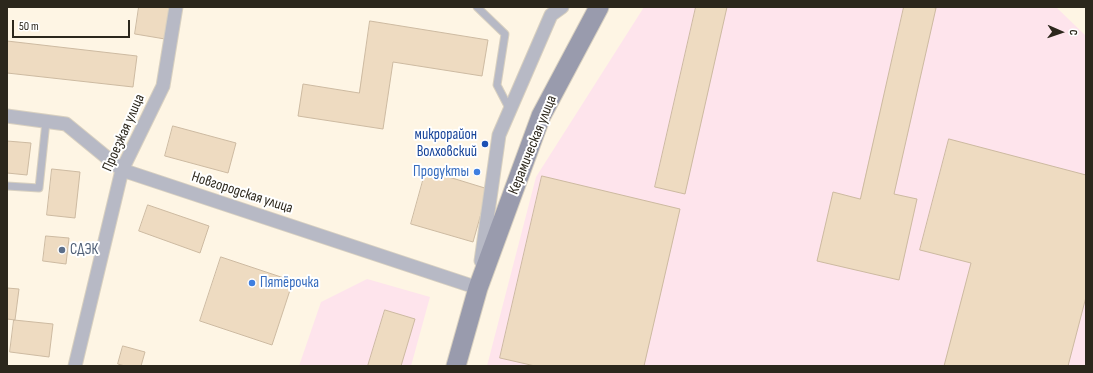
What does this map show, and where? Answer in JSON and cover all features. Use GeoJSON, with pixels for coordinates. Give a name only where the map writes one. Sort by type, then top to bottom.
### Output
{"type":"FeatureCollection","features":[{"type":"Feature","properties":{"kind":"street","name":"Проезжая улица"},"geometry":{"type":"LineString","coordinates":[[76,366],[122,170],[163,86],[176,7]]}},
{"type":"Feature","properties":{"kind":"street","name":"Керамическая улица"},"geometry":{"type":"LineString","coordinates":[[478,288],[499,135],[551,15],[562,7]]}},
{"type":"Feature","properties":{"kind":"street","name":"Керамическая улица"},"geometry":{"type":"LineString","coordinates":[[456,366],[478,288],[542,116],[599,7]]}},
{"type":"Feature","properties":{"kind":"street","name":"Новгородская улица"},"geometry":{"type":"LineString","coordinates":[[7,116],[66,124],[122,170],[478,288]]}},
{"type":"Feature","properties":{"kind":"lane"},"geometry":{"type":"LineString","coordinates":[[477,7],[505,34],[497,85],[510,110]]}},
{"type":"Feature","properties":{"kind":"lane"},"geometry":{"type":"LineString","coordinates":[[7,186],[39,188],[46,122]]}},
{"type":"Feature","properties":{"kind":"shaded area"},"geometry":{"type":"Polygon","coordinates":[[[644,7],[1056,7],[1086,36],[1086,366],[487,366],[536,177],[644,7]]]}},
{"type":"Feature","properties":{"kind":"shaded area"},"geometry":{"type":"Polygon","coordinates":[[[367,279],[430,297],[411,366],[299,366],[321,302],[367,279]]]}},
{"type":"Feature","properties":{"kind":"building"},"geometry":{"type":"Polygon","coordinates":[[[139,7],[170,7],[165,39],[135,34],[139,7]]]}},
{"type":"Feature","properties":{"kind":"building"},"geometry":{"type":"Polygon","coordinates":[[[696,7],[727,7],[685,194],[655,187],[696,7]]]}},
{"type":"Feature","properties":{"kind":"building"},"geometry":{"type":"Polygon","coordinates":[[[904,7],[936,8],[894,194],[917,199],[899,280],[817,261],[833,192],[860,199],[904,7]]]}},
{"type":"Feature","properties":{"kind":"building"},"geometry":{"type":"Polygon","coordinates":[[[370,21],[488,40],[482,76],[393,62],[383,129],[298,116],[303,84],[359,93],[370,21]]]}},
{"type":"Feature","properties":{"kind":"building"},"geometry":{"type":"Polygon","coordinates":[[[7,41],[137,56],[133,87],[7,73],[7,41]]]}},
{"type":"Feature","properties":{"kind":"building"},"geometry":{"type":"Polygon","coordinates":[[[173,126],[236,143],[228,173],[165,156],[173,126]]]}},
{"type":"Feature","properties":{"kind":"building"},"geometry":{"type":"Polygon","coordinates":[[[949,139],[1086,175],[1086,297],[1068,366],[944,366],[971,263],[920,250],[949,139]]]}},
{"type":"Feature","properties":{"kind":"building"},"geometry":{"type":"Polygon","coordinates":[[[7,141],[31,143],[27,175],[7,173],[7,141]]]}},
{"type":"Feature","properties":{"kind":"building"},"geometry":{"type":"Polygon","coordinates":[[[52,169],[80,172],[75,218],[47,215],[52,169]]]}},
{"type":"Feature","properties":{"kind":"building"},"geometry":{"type":"Polygon","coordinates":[[[426,170],[488,189],[473,242],[411,224],[426,170]]]}},
{"type":"Feature","properties":{"kind":"building"},"geometry":{"type":"Polygon","coordinates":[[[542,176],[680,209],[644,366],[535,366],[500,358],[542,176]]]}},
{"type":"Feature","properties":{"kind":"building"},"geometry":{"type":"Polygon","coordinates":[[[148,205],[209,226],[200,253],[139,231],[148,205]]]}},
{"type":"Feature","properties":{"kind":"building"},"geometry":{"type":"Polygon","coordinates":[[[46,236],[69,238],[66,264],[43,261],[46,236]]]}},
{"type":"Feature","properties":{"kind":"building"},"geometry":{"type":"Polygon","coordinates":[[[221,257],[293,281],[272,345],[200,321],[221,257]]]}},
{"type":"Feature","properties":{"kind":"building"},"geometry":{"type":"Polygon","coordinates":[[[7,288],[19,289],[15,320],[7,319],[7,288]]]}},
{"type":"Feature","properties":{"kind":"building"},"geometry":{"type":"Polygon","coordinates":[[[385,310],[415,319],[401,366],[368,366],[385,310]]]}},
{"type":"Feature","properties":{"kind":"building"},"geometry":{"type":"Polygon","coordinates":[[[14,320],[53,324],[49,357],[10,352],[14,320]]]}},
{"type":"Feature","properties":{"kind":"building"},"geometry":{"type":"Polygon","coordinates":[[[123,346],[145,352],[141,366],[125,366],[118,364],[123,346]]]}},
{"type":"Feature","properties":{"kind":"place","name":"микрорайон Волховский"},"geometry":{"type":"Point","coordinates":[485,144]}},
{"type":"Feature","properties":{"kind":"place","name":"Продукты"},"geometry":{"type":"Point","coordinates":[477,172]}},
{"type":"Feature","properties":{"kind":"place","name":"СДЭК"},"geometry":{"type":"Point","coordinates":[62,250]}},
{"type":"Feature","properties":{"kind":"place","name":"Пятёрочка"},"geometry":{"type":"Point","coordinates":[252,283]}}]}
